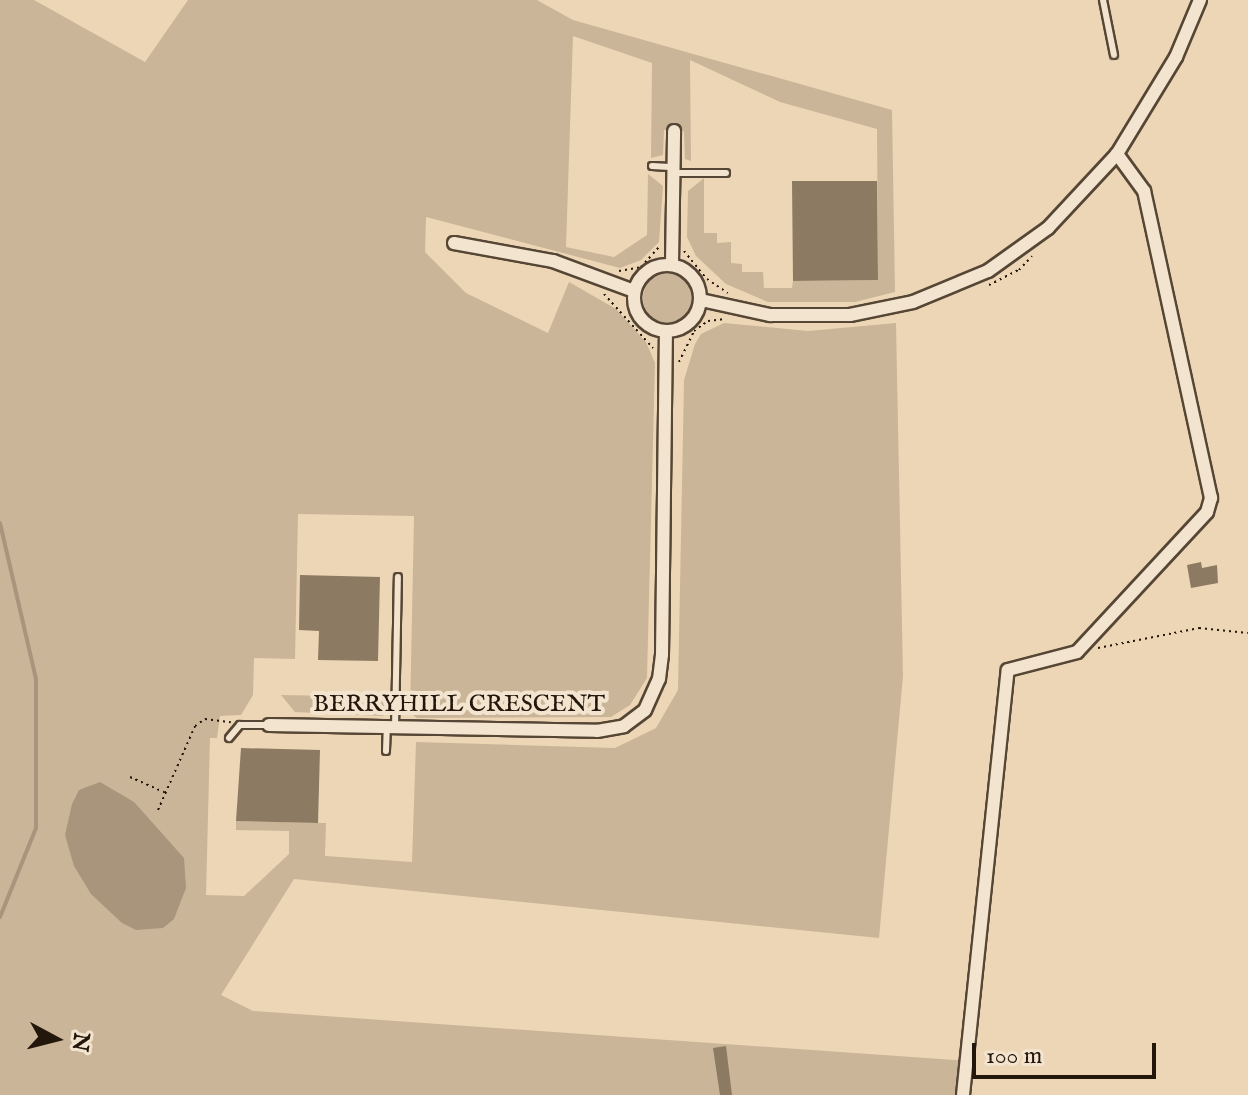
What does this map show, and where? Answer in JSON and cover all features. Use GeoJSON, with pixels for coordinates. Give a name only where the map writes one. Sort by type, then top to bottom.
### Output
{"type":"FeatureCollection","features":[{"type":"Feature","properties":{"kind":"street"},"geometry":{"type":"LineString","coordinates":[[701,300],[803,317],[913,302],[1008,258],[1056,220],[1117,154],[1176,57],[1200,0]]}},
{"type":"Feature","properties":{"kind":"street"},"geometry":{"type":"LineString","coordinates":[[672,264],[674,131]]}},
{"type":"Feature","properties":{"kind":"street"},"geometry":{"type":"LineString","coordinates":[[963,1095],[1008,670],[1077,652],[1178,537],[1207,512],[1211,498],[1144,191],[1117,154]]}},
{"type":"Feature","properties":{"kind":"street"},"geometry":{"type":"LineString","coordinates":[[454,243],[553,261],[634,291]]}},
{"type":"Feature","properties":{"kind":"street"},"geometry":{"type":"LineString","coordinates":[[672,264],[696,281],[701,300],[693,319],[666,331],[638,314],[634,291],[644,273],[672,264]]}},
{"type":"Feature","properties":{"kind":"street","name":"BERRYHILL CRESCENT"},"geometry":{"type":"LineString","coordinates":[[269,725],[597,731],[624,726],[645,710],[659,679],[662,655],[666,331]]}},
{"type":"Feature","properties":{"kind":"lane"},"geometry":{"type":"LineString","coordinates":[[1103,0],[1114,55]]}},
{"type":"Feature","properties":{"kind":"lane"},"geometry":{"type":"LineString","coordinates":[[652,166],[726,173]]}},
{"type":"Feature","properties":{"kind":"lane"},"geometry":{"type":"LineString","coordinates":[[386,751],[391,728],[398,577]]}},
{"type":"Feature","properties":{"kind":"lane"},"geometry":{"type":"LineString","coordinates":[[229,738],[244,724],[269,725]]}},
{"type":"Feature","properties":{"kind":"path"},"geometry":{"type":"LineString","coordinates":[[682,241],[693,265],[733,296]]}},
{"type":"Feature","properties":{"kind":"path"},"geometry":{"type":"LineString","coordinates":[[608,269],[641,267],[661,243]]}},
{"type":"Feature","properties":{"kind":"path"},"geometry":{"type":"LineString","coordinates":[[985,286],[1019,270],[1040,247]]}},
{"type":"Feature","properties":{"kind":"path"},"geometry":{"type":"LineString","coordinates":[[597,289],[644,333],[657,358]]}},
{"type":"Feature","properties":{"kind":"path"},"geometry":{"type":"LineString","coordinates":[[678,366],[699,327],[713,319],[738,320]]}},
{"type":"Feature","properties":{"kind":"path"},"geometry":{"type":"LineString","coordinates":[[1077,652],[1199,628],[1248,633]]}},
{"type":"Feature","properties":{"kind":"path"},"geometry":{"type":"LineString","coordinates":[[158,810],[200,722],[244,724]]}},
{"type":"Feature","properties":{"kind":"path"},"geometry":{"type":"LineString","coordinates":[[130,777],[166,793]]}},
{"type":"Feature","properties":{"kind":"shaded area"},"geometry":{"type":"Polygon","coordinates":[[[0,0],[34,0],[145,62],[188,0],[537,0],[573,20],[892,110],[895,292],[855,302],[768,302],[726,284],[696,256],[687,237],[688,191],[704,178],[704,233],[717,233],[717,243],[731,242],[731,263],[742,264],[742,272],[763,272],[764,288],[792,288],[793,281],[878,280],[877,129],[780,102],[690,60],[691,161],[685,159],[684,131],[664,130],[663,155],[651,158],[652,63],[573,36],[566,247],[614,257],[647,235],[648,174],[663,186],[659,242],[641,260],[620,268],[426,217],[425,252],[466,293],[548,333],[569,282],[616,309],[646,342],[655,363],[647,678],[630,705],[611,717],[417,718],[410,713],[414,516],[298,514],[295,659],[254,658],[253,695],[241,715],[220,716],[217,738],[210,738],[206,895],[244,896],[289,854],[289,831],[236,830],[236,821],[326,823],[325,856],[412,862],[416,742],[615,748],[656,728],[678,690],[684,380],[695,344],[701,334],[724,323],[808,331],[896,323],[903,676],[879,938],[294,879],[221,995],[253,1011],[969,1061],[966,1095],[0,1095],[0,0]]]}},
{"type":"Feature","properties":{"kind":"shaded area"},"geometry":{"type":"Polygon","coordinates":[[[668,273],[686,280],[693,298],[686,316],[668,323],[650,316],[643,298],[650,280],[668,273]]]}},
{"type":"Feature","properties":{"kind":"shaded area"},"geometry":{"type":"Polygon","coordinates":[[[281,695],[392,697],[383,716],[295,712],[281,695]]]}},
{"type":"Feature","properties":{"kind":"shaded area"},"geometry":{"type":"Polygon","coordinates":[[[100,782],[134,802],[184,858],[186,888],[174,919],[163,928],[136,930],[122,923],[91,894],[74,866],[65,835],[72,804],[79,790],[100,782]]]}},
{"type":"Feature","properties":{"kind":"building"},"geometry":{"type":"Polygon","coordinates":[[[792,181],[877,181],[878,280],[793,281],[792,181]]]}},
{"type":"Feature","properties":{"kind":"building"},"geometry":{"type":"Polygon","coordinates":[[[1201,562],[1202,568],[1217,565],[1218,583],[1191,588],[1187,565],[1201,562]]]}},
{"type":"Feature","properties":{"kind":"building"},"geometry":{"type":"Polygon","coordinates":[[[300,575],[380,577],[378,661],[318,660],[319,631],[299,630],[300,575]]]}},
{"type":"Feature","properties":{"kind":"building"},"geometry":{"type":"Polygon","coordinates":[[[241,748],[320,750],[318,823],[236,821],[241,748]]]}},
{"type":"Feature","properties":{"kind":"building"},"geometry":{"type":"Polygon","coordinates":[[[726,1046],[732,1095],[720,1095],[713,1048],[726,1046]]]}},
{"type":"Feature","properties":{"kind":"waterway"},"geometry":{"type":"LineString","coordinates":[[0,523],[36,679],[36,828],[0,917]]}}]}
